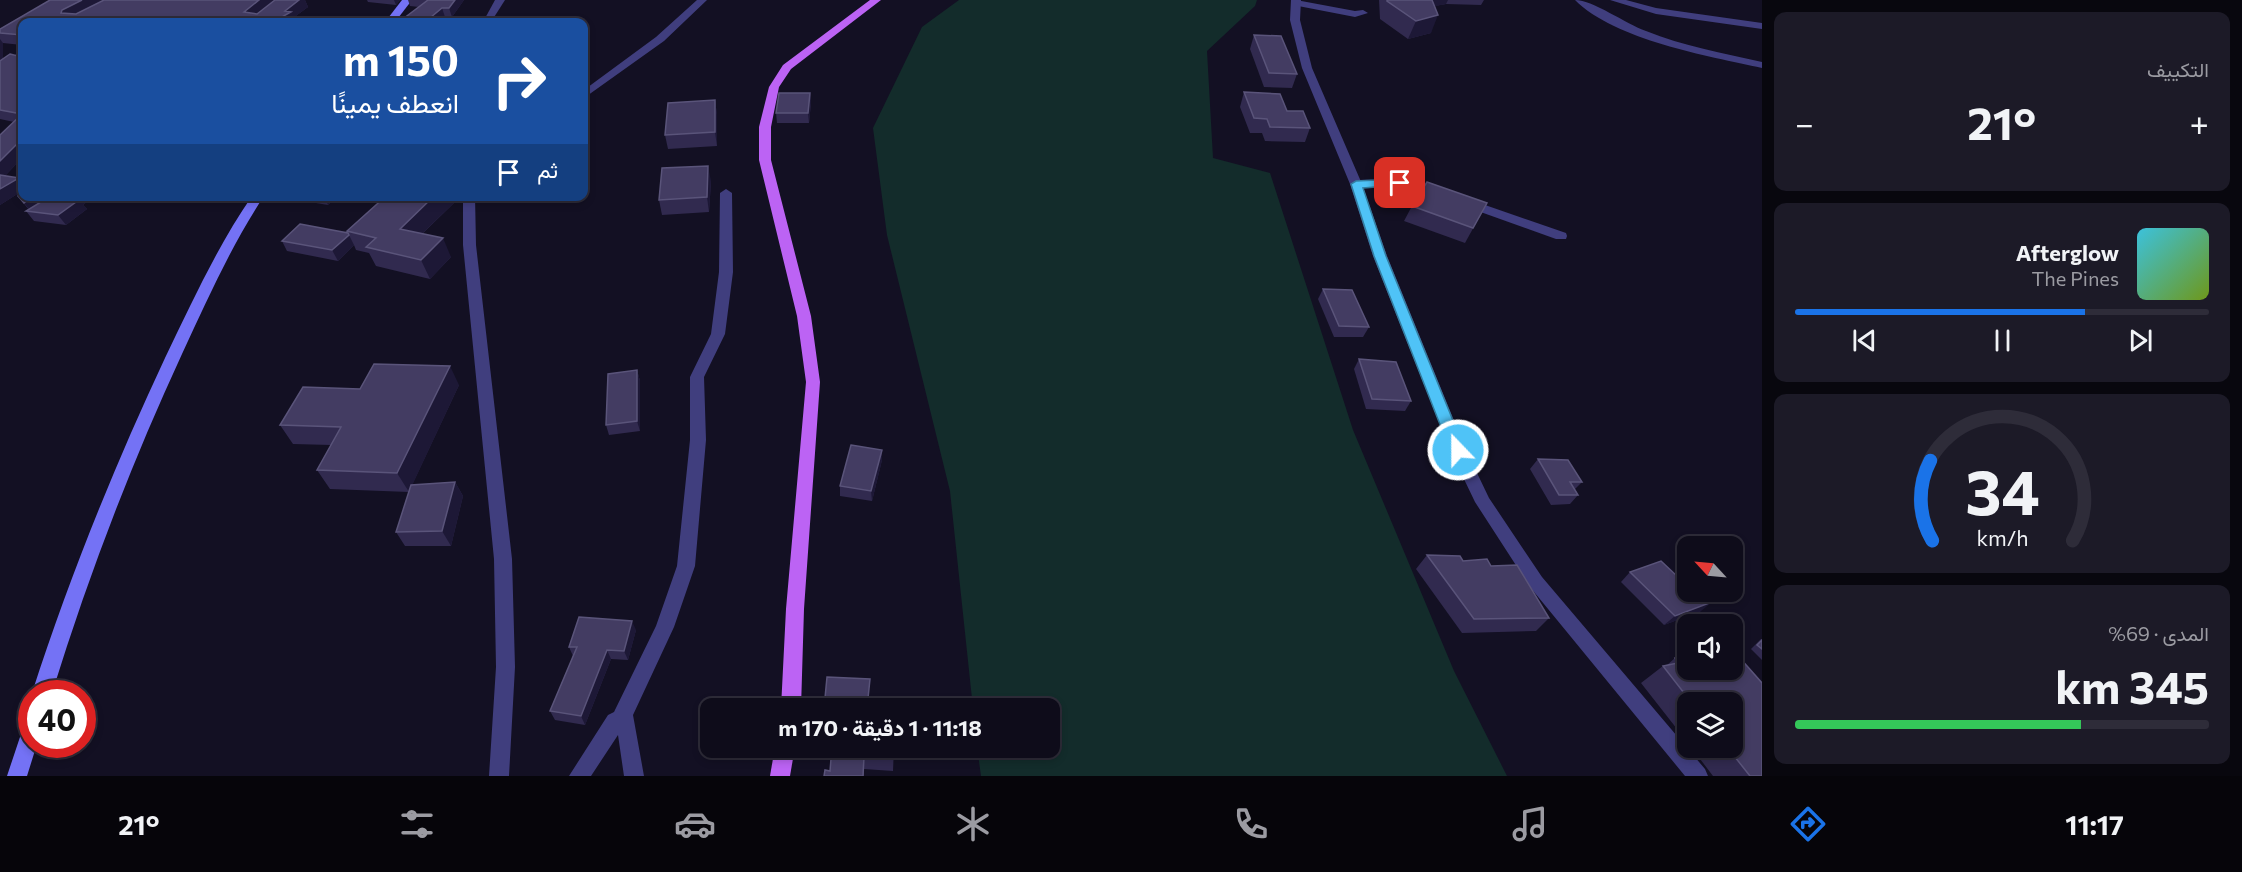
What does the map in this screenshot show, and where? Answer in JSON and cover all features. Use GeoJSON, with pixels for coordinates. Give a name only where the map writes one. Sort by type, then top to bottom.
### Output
{"type":"FeatureCollection","features":[{"type":"Feature","properties":{"kind":"main road"},"geometry":{"type":"LineString","coordinates":[[393,18],[407,0]]}},
{"type":"Feature","properties":{"kind":"main road"},"geometry":{"type":"LineString","coordinates":[[791,698],[795,609],[813,382],[804,316],[765,160],[765,127],[774,87],[787,67],[876,0]]}},
{"type":"Feature","properties":{"kind":"main road"},"geometry":{"type":"LineString","coordinates":[[0,72],[18,56]]}},
{"type":"Feature","properties":{"kind":"main road"},"geometry":{"type":"LineString","coordinates":[[46,680],[70,606],[146,413],[237,226],[254,201]]}},
{"type":"Feature","properties":{"kind":"main road"},"geometry":{"type":"LineString","coordinates":[[17,776],[23,758]]}},
{"type":"Feature","properties":{"kind":"main road"},"geometry":{"type":"LineString","coordinates":[[780,776],[783,758]]}},
{"type":"Feature","properties":{"kind":"street"},"geometry":{"type":"LineString","coordinates":[[485,18],[500,0]]}},
{"type":"Feature","properties":{"kind":"street"},"geometry":{"type":"LineString","coordinates":[[588,92],[660,39],[702,0]]}},
{"type":"Feature","properties":{"kind":"street"},"geometry":{"type":"LineString","coordinates":[[1580,0],[1610,20],[1650,37],[1762,65]]}},
{"type":"Feature","properties":{"kind":"street"},"geometry":{"type":"LineString","coordinates":[[1615,0],[1656,11],[1762,26]]}},
{"type":"Feature","properties":{"kind":"street"},"geometry":{"type":"LineString","coordinates":[[1364,13],[1355,14],[1296,2],[1295,20],[1300,50],[1356,184],[1384,267],[1458,450],[1483,502],[1536,582],[1698,776]]}},
{"type":"Feature","properties":{"kind":"street"},"geometry":{"type":"LineString","coordinates":[[1356,184],[1400,183],[1485,208],[1561,236]]}},
{"type":"Feature","properties":{"kind":"street"},"geometry":{"type":"LineString","coordinates":[[579,776],[615,722],[621,719],[665,627],[686,566],[698,440],[697,377],[718,334],[726,272],[726,193]]}},
{"type":"Feature","properties":{"kind":"street"},"geometry":{"type":"LineString","coordinates":[[470,201],[468,217],[473,288],[497,486],[507,609],[500,776]]}},
{"type":"Feature","properties":{"kind":"street"},"geometry":{"type":"LineString","coordinates":[[621,719],[626,722],[634,776]]}},
{"type":"Feature","properties":{"kind":"green space"},"geometry":{"type":"Polygon","coordinates":[[[959,0],[1257,0],[1255,6],[1207,51],[1213,158],[1270,173],[1353,430],[1454,671],[1507,776],[981,776],[979,758],[1060,758],[1060,698],[972,698],[950,491],[887,235],[873,128],[922,27],[959,0]]]}},
{"type":"Feature","properties":{"kind":"building"},"geometry":{"type":"Polygon","coordinates":[[[50,0],[82,0],[62,10],[61,13],[76,14],[104,0],[259,0],[244,12],[257,14],[275,0],[299,0],[285,11],[291,12],[280,18],[19,18],[50,0]]]}},
{"type":"Feature","properties":{"kind":"building"},"geometry":{"type":"Polygon","coordinates":[[[428,0],[455,0],[449,8],[442,8],[430,18],[404,18],[428,0]]]}},
{"type":"Feature","properties":{"kind":"building"},"geometry":{"type":"Polygon","coordinates":[[[1387,0],[1432,0],[1438,15],[1416,21],[1387,0]]]}},
{"type":"Feature","properties":{"kind":"building"},"geometry":{"type":"Polygon","coordinates":[[[18,19],[18,35],[0,33],[0,29],[18,19]]]}},
{"type":"Feature","properties":{"kind":"building"},"geometry":{"type":"Polygon","coordinates":[[[1254,35],[1281,36],[1297,74],[1269,73],[1254,35]]]}},
{"type":"Feature","properties":{"kind":"building"},"geometry":{"type":"Polygon","coordinates":[[[10,54],[18,56],[18,113],[0,110],[0,61],[10,54]]]}},
{"type":"Feature","properties":{"kind":"building"},"geometry":{"type":"Polygon","coordinates":[[[1244,92],[1280,94],[1287,111],[1303,111],[1310,128],[1270,127],[1267,119],[1254,118],[1244,92]]]}},
{"type":"Feature","properties":{"kind":"building"},"geometry":{"type":"Polygon","coordinates":[[[779,93],[810,93],[808,113],[776,113],[779,93]]]}},
{"type":"Feature","properties":{"kind":"building"},"geometry":{"type":"Polygon","coordinates":[[[715,100],[715,132],[665,135],[668,103],[715,100]]]}},
{"type":"Feature","properties":{"kind":"building"},"geometry":{"type":"Polygon","coordinates":[[[18,118],[18,143],[0,161],[0,135],[18,118]]]}},
{"type":"Feature","properties":{"kind":"building"},"geometry":{"type":"Polygon","coordinates":[[[708,166],[707,197],[659,200],[662,168],[708,166]]]}},
{"type":"Feature","properties":{"kind":"building"},"geometry":{"type":"Polygon","coordinates":[[[0,175],[18,178],[18,179],[0,189],[0,175]]]}},
{"type":"Feature","properties":{"kind":"building"},"geometry":{"type":"Polygon","coordinates":[[[1427,182],[1487,203],[1473,228],[1412,206],[1427,182]]]}},
{"type":"Feature","properties":{"kind":"building"},"geometry":{"type":"Polygon","coordinates":[[[42,201],[77,201],[58,215],[26,211],[42,201]]]}},
{"type":"Feature","properties":{"kind":"building"},"geometry":{"type":"Polygon","coordinates":[[[380,201],[429,201],[400,229],[443,238],[421,260],[366,247],[376,238],[347,231],[380,201]]]}},
{"type":"Feature","properties":{"kind":"building"},"geometry":{"type":"Polygon","coordinates":[[[300,224],[349,235],[332,250],[282,241],[300,224]]]}},
{"type":"Feature","properties":{"kind":"building"},"geometry":{"type":"Polygon","coordinates":[[[1323,289],[1352,290],[1369,327],[1339,326],[1323,289]]]}},
{"type":"Feature","properties":{"kind":"building"},"geometry":{"type":"Polygon","coordinates":[[[1359,359],[1396,362],[1411,401],[1372,399],[1359,359]]]}},
{"type":"Feature","properties":{"kind":"building"},"geometry":{"type":"Polygon","coordinates":[[[374,364],[450,366],[397,473],[317,470],[341,427],[280,425],[303,387],[360,389],[374,364]]]}},
{"type":"Feature","properties":{"kind":"building"},"geometry":{"type":"Polygon","coordinates":[[[637,370],[637,421],[606,425],[608,374],[637,370]]]}},
{"type":"Feature","properties":{"kind":"building"},"geometry":{"type":"Polygon","coordinates":[[[851,445],[882,450],[871,491],[840,486],[851,445]]]}},
{"type":"Feature","properties":{"kind":"building"},"geometry":{"type":"Polygon","coordinates":[[[1538,459],[1568,460],[1582,482],[1570,482],[1578,495],[1559,495],[1538,459]]]}},
{"type":"Feature","properties":{"kind":"building"},"geometry":{"type":"Polygon","coordinates":[[[455,482],[442,531],[396,532],[411,485],[455,482]]]}},
{"type":"Feature","properties":{"kind":"building"},"geometry":{"type":"Polygon","coordinates":[[[1427,555],[1460,556],[1463,561],[1487,559],[1491,566],[1517,565],[1549,618],[1474,619],[1427,555]]]}},
{"type":"Feature","properties":{"kind":"building"},"geometry":{"type":"Polygon","coordinates":[[[1661,561],[1677,576],[1677,602],[1712,602],[1675,616],[1630,572],[1661,561]]]}},
{"type":"Feature","properties":{"kind":"building"},"geometry":{"type":"Polygon","coordinates":[[[579,617],[632,621],[624,651],[607,650],[581,716],[550,711],[577,647],[569,647],[579,617]]]}},
{"type":"Feature","properties":{"kind":"building"},"geometry":{"type":"Polygon","coordinates":[[[1743,661],[1762,683],[1762,776],[1750,776],[1736,758],[1743,758],[1743,692],[1683,692],[1663,666],[1677,663],[1677,680],[1743,680],[1743,661]]]}},
{"type":"Feature","properties":{"kind":"building"},"geometry":{"type":"Polygon","coordinates":[[[827,677],[870,679],[868,698],[825,698],[827,677]]]}},
{"type":"Feature","properties":{"kind":"building"},"geometry":{"type":"Polygon","coordinates":[[[831,758],[864,758],[863,776],[824,776],[825,770],[830,771],[831,758]]]}},
{"type":"Feature","properties":{"kind":"route"},"geometry":{"type":"LineString","coordinates":[[1400,183],[1356,184],[1380,256],[1458,450]]}}]}
